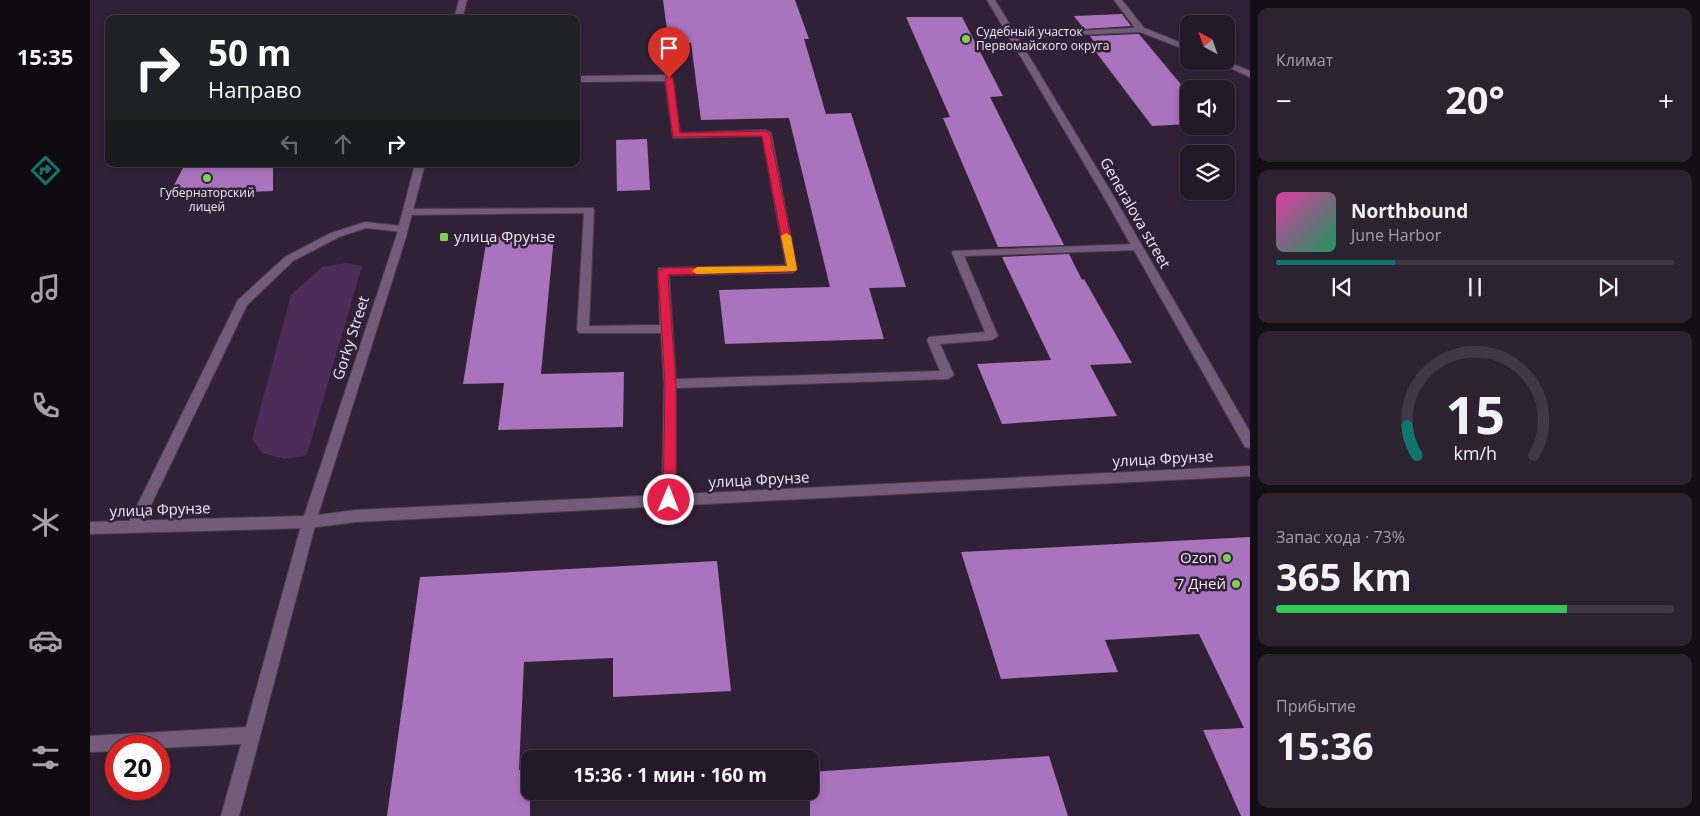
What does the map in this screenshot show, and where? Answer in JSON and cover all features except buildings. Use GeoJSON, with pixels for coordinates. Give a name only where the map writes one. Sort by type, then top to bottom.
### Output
{"type":"FeatureCollection","features":[{"type":"Feature","properties":{"kind":"street"},"geometry":{"type":"LineString","coordinates":[[459,15],[463,0]]}},
{"type":"Feature","properties":{"kind":"street","name":"Generalova street"},"geometry":{"type":"LineString","coordinates":[[991,0],[1250,443]]}},
{"type":"Feature","properties":{"kind":"street"},"geometry":{"type":"LineString","coordinates":[[1118,0],[1141,30]]}},
{"type":"Feature","properties":{"kind":"street"},"geometry":{"type":"LineString","coordinates":[[1013,36],[1141,30],[1180,45]]}},
{"type":"Feature","properties":{"kind":"street"},"geometry":{"type":"LineString","coordinates":[[1235,68],[1250,74]]}},
{"type":"Feature","properties":{"kind":"street"},"geometry":{"type":"LineString","coordinates":[[580,78],[669,78],[676,136],[766,134],[792,269],[663,271],[670,384],[669,500]]}},
{"type":"Feature","properties":{"kind":"street","name":"Gorky Street"},"geometry":{"type":"LineString","coordinates":[[230,816],[309,522],[403,229],[419,167]]}},
{"type":"Feature","properties":{"kind":"street"},"geometry":{"type":"LineString","coordinates":[[407,212],[589,210],[584,330],[666,329]]}},
{"type":"Feature","properties":{"kind":"street"},"geometry":{"type":"LineString","coordinates":[[134,526],[242,303],[290,259],[335,235],[365,225],[403,229]]}},
{"type":"Feature","properties":{"kind":"street"},"geometry":{"type":"LineString","coordinates":[[670,384],[948,376],[933,340],[992,336],[957,253],[1137,247]]}},
{"type":"Feature","properties":{"kind":"street","name":"улица Фрунзе"},"geometry":{"type":"LineString","coordinates":[[90,528],[309,522],[356,516],[1250,471]]}},
{"type":"Feature","properties":{"kind":"street"},"geometry":{"type":"LineString","coordinates":[[90,744],[251,735]]}},
{"type":"Feature","properties":{"kind":"shaded area"},"geometry":{"type":"Polygon","coordinates":[[[345,263],[362,266],[307,455],[285,459],[262,453],[252,439],[291,295],[322,267],[345,263]]]}},
{"type":"Feature","properties":{"kind":"slow traffic"},"geometry":{"type":"LineString","coordinates":[[697,271],[792,269],[786,236]]}},
{"type":"Feature","properties":{"kind":"place","name":"Судебный участок Первомайского округа"},"geometry":{"type":"Point","coordinates":[966,39]}},
{"type":"Feature","properties":{"kind":"place","name":"Губернаторский лицей"},"geometry":{"type":"Point","coordinates":[207,178]}},
{"type":"Feature","properties":{"kind":"place","name":"улица Фрунзе"},"geometry":{"type":"Point","coordinates":[444,237]}},
{"type":"Feature","properties":{"kind":"place","name":"Ozon"},"geometry":{"type":"Point","coordinates":[1227,558]}},
{"type":"Feature","properties":{"kind":"place","name":"7 Дней"},"geometry":{"type":"Point","coordinates":[1236,584]}},
{"type":"Feature","properties":{"kind":"route"},"geometry":{"type":"LineString","coordinates":[[669,78],[676,136],[766,134],[792,269],[663,271],[670,384],[669,500]]}}]}
